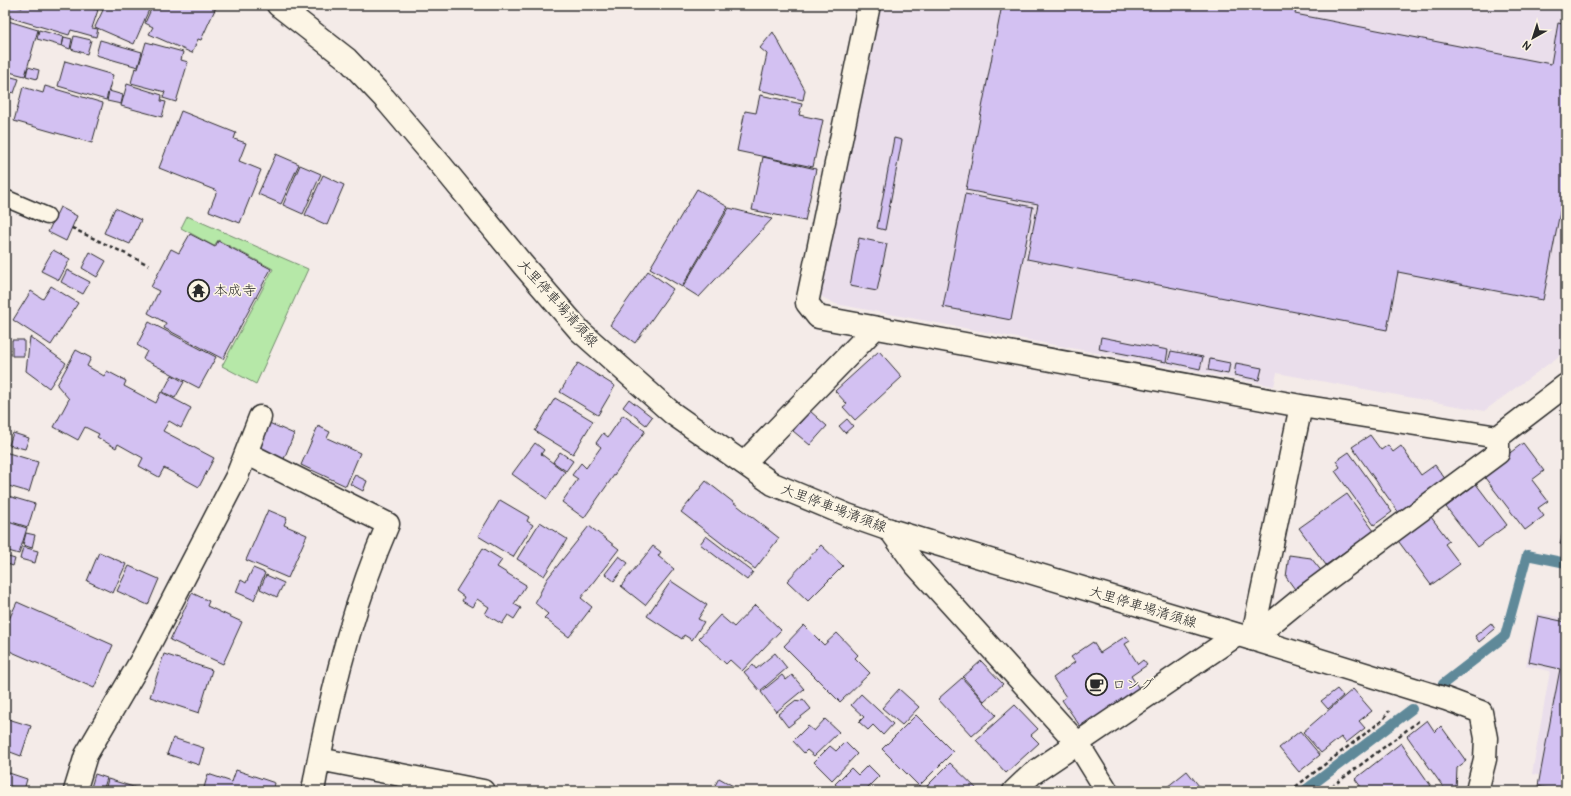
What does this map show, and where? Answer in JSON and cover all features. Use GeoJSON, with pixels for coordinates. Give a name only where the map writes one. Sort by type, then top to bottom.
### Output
{"type":"FeatureCollection","features":[{"type":"Feature","properties":{"kind":"street","name":"大里停車場清須線"},"geometry":{"type":"LineString","coordinates":[[278,5],[347,59],[384,98],[580,331],[672,413],[773,484],[847,515],[890,530],[1446,699],[1481,712],[1486,738],[1486,759],[1477,791]]}},
{"type":"Feature","properties":{"kind":"street"},"geometry":{"type":"LineString","coordinates":[[869,5],[807,303],[818,317],[1301,406],[1498,437],[1566,385]]}},
{"type":"Feature","properties":{"kind":"street"},"geometry":{"type":"LineString","coordinates":[[744,463],[875,328]]}},
{"type":"Feature","properties":{"kind":"street"},"geometry":{"type":"LineString","coordinates":[[1244,637],[1301,406]]}},
{"type":"Feature","properties":{"kind":"street"},"geometry":{"type":"LineString","coordinates":[[75,791],[86,755],[142,659],[237,476],[260,417]]}},
{"type":"Feature","properties":{"kind":"street"},"geometry":{"type":"LineString","coordinates":[[1014,791],[1032,774],[1301,599],[1498,453],[1498,437]]}},
{"type":"Feature","properties":{"kind":"street"},"geometry":{"type":"LineString","coordinates":[[246,453],[388,524],[375,555],[338,668],[313,791]]}},
{"type":"Feature","properties":{"kind":"street"},"geometry":{"type":"LineString","coordinates":[[890,530],[914,563],[1078,744],[1107,791]]}},
{"type":"Feature","properties":{"kind":"street"},"geometry":{"type":"LineString","coordinates":[[319,759],[483,791]]}},
{"type":"Feature","properties":{"kind":"lane"},"geometry":{"type":"LineString","coordinates":[[5,198],[47,216]]}},
{"type":"Feature","properties":{"kind":"path"},"geometry":{"type":"LineString","coordinates":[[72,228],[149,265]]}},
{"type":"Feature","properties":{"kind":"path"},"geometry":{"type":"LineString","coordinates":[[1290,791],[1383,720],[1406,688]]}},
{"type":"Feature","properties":{"kind":"path"},"geometry":{"type":"LineString","coordinates":[[1326,791],[1446,699]]}},
{"type":"Feature","properties":{"kind":"shaded area"},"geometry":{"type":"Polygon","coordinates":[[[880,5],[1566,5],[1566,351],[1484,411],[1277,373],[1274,386],[836,304],[818,295],[880,5]]]}},
{"type":"Feature","properties":{"kind":"shaded area"},"geometry":{"type":"Polygon","coordinates":[[[1536,613],[1566,618],[1566,791],[1561,779],[1532,774],[1550,671],[1526,666],[1536,613]]]}},
{"type":"Feature","properties":{"kind":"green space"},"geometry":{"type":"Polygon","coordinates":[[[187,216],[308,269],[256,384],[222,366],[273,269],[218,240],[214,246],[181,228],[187,216]]]}},
{"type":"Feature","properties":{"kind":"building"},"geometry":{"type":"Polygon","coordinates":[[[5,5],[12,5],[22,8],[23,5],[79,5],[98,10],[92,28],[98,29],[96,37],[71,30],[69,35],[5,16],[5,5]]]}},
{"type":"Feature","properties":{"kind":"building"},"geometry":{"type":"Polygon","coordinates":[[[93,5],[151,5],[134,44],[95,27],[103,10],[93,5]]]}},
{"type":"Feature","properties":{"kind":"building"},"geometry":{"type":"Polygon","coordinates":[[[153,5],[217,5],[201,40],[198,39],[192,53],[149,34],[153,27],[145,23],[153,5]]]}},
{"type":"Feature","properties":{"kind":"building"},"geometry":{"type":"Polygon","coordinates":[[[1002,5],[1297,5],[1295,14],[1551,64],[1558,23],[1566,25],[1566,181],[1543,300],[1398,272],[1387,330],[1027,259],[1038,204],[966,190],[1002,5]]]}},
{"type":"Feature","properties":{"kind":"building"},"geometry":{"type":"Polygon","coordinates":[[[5,20],[38,30],[25,76],[5,71],[5,20]]]}},
{"type":"Feature","properties":{"kind":"building"},"geometry":{"type":"Polygon","coordinates":[[[39,30],[64,37],[62,46],[37,39],[39,30]]]}},
{"type":"Feature","properties":{"kind":"building"},"geometry":{"type":"Polygon","coordinates":[[[773,32],[805,90],[803,100],[759,90],[767,54],[760,48],[773,32]]]}},
{"type":"Feature","properties":{"kind":"building"},"geometry":{"type":"Polygon","coordinates":[[[74,36],[91,40],[87,54],[71,49],[74,36]]]}},
{"type":"Feature","properties":{"kind":"building"},"geometry":{"type":"Polygon","coordinates":[[[64,37],[72,39],[70,49],[62,46],[64,37]]]}},
{"type":"Feature","properties":{"kind":"building"},"geometry":{"type":"Polygon","coordinates":[[[100,40],[142,52],[138,67],[96,55],[100,40]]]}},
{"type":"Feature","properties":{"kind":"building"},"geometry":{"type":"Polygon","coordinates":[[[146,42],[183,52],[181,60],[188,62],[176,102],[163,98],[165,92],[131,83],[135,68],[138,69],[146,42]]]}},
{"type":"Feature","properties":{"kind":"building"},"geometry":{"type":"Polygon","coordinates":[[[65,61],[113,75],[106,100],[58,86],[65,61]]]}},
{"type":"Feature","properties":{"kind":"building"},"geometry":{"type":"Polygon","coordinates":[[[28,67],[39,70],[37,79],[26,76],[28,67]]]}},
{"type":"Feature","properties":{"kind":"building"},"geometry":{"type":"Polygon","coordinates":[[[8,76],[19,79],[14,93],[5,90],[8,76]]]}},
{"type":"Feature","properties":{"kind":"building"},"geometry":{"type":"Polygon","coordinates":[[[127,84],[162,95],[161,101],[166,102],[162,117],[121,106],[127,84]]]}},
{"type":"Feature","properties":{"kind":"building"},"geometry":{"type":"Polygon","coordinates":[[[45,86],[103,103],[92,143],[14,121],[23,87],[43,93],[45,86]]]}},
{"type":"Feature","properties":{"kind":"building"},"geometry":{"type":"Polygon","coordinates":[[[109,91],[123,95],[121,104],[107,101],[109,91]]]}},
{"type":"Feature","properties":{"kind":"building"},"geometry":{"type":"Polygon","coordinates":[[[760,95],[802,104],[799,115],[823,120],[813,167],[737,151],[745,111],[756,113],[760,95]]]}},
{"type":"Feature","properties":{"kind":"building"},"geometry":{"type":"Polygon","coordinates":[[[181,111],[236,133],[234,139],[246,143],[239,161],[261,170],[240,223],[209,211],[217,191],[159,168],[181,111]]]}},
{"type":"Feature","properties":{"kind":"building"},"geometry":{"type":"Polygon","coordinates":[[[894,138],[902,140],[885,230],[877,228],[894,138]]]}},
{"type":"Feature","properties":{"kind":"building"},"geometry":{"type":"Polygon","coordinates":[[[276,154],[299,164],[281,204],[258,194],[276,154]]]}},
{"type":"Feature","properties":{"kind":"building"},"geometry":{"type":"Polygon","coordinates":[[[763,157],[816,169],[805,221],[752,210],[763,157]]]}},
{"type":"Feature","properties":{"kind":"building"},"geometry":{"type":"Polygon","coordinates":[[[300,165],[321,174],[303,214],[283,205],[300,165]]]}},
{"type":"Feature","properties":{"kind":"building"},"geometry":{"type":"Polygon","coordinates":[[[323,175],[344,185],[327,225],[305,215],[323,175]]]}},
{"type":"Feature","properties":{"kind":"building"},"geometry":{"type":"Polygon","coordinates":[[[697,189],[728,207],[682,287],[650,268],[697,189]]]}},
{"type":"Feature","properties":{"kind":"building"},"geometry":{"type":"Polygon","coordinates":[[[965,194],[1033,207],[1011,320],[943,307],[965,194]]]}},
{"type":"Feature","properties":{"kind":"building"},"geometry":{"type":"Polygon","coordinates":[[[60,207],[77,216],[66,241],[48,232],[60,207]]]}},
{"type":"Feature","properties":{"kind":"building"},"geometry":{"type":"Polygon","coordinates":[[[115,208],[141,220],[130,244],[104,233],[115,208]]]}},
{"type":"Feature","properties":{"kind":"building"},"geometry":{"type":"Polygon","coordinates":[[[729,208],[772,219],[699,297],[683,287],[729,208]]]}},
{"type":"Feature","properties":{"kind":"building"},"geometry":{"type":"Polygon","coordinates":[[[190,234],[215,247],[218,241],[271,269],[223,359],[164,328],[166,323],[148,313],[159,291],[151,287],[171,249],[179,253],[190,234]]]}},
{"type":"Feature","properties":{"kind":"building"},"geometry":{"type":"Polygon","coordinates":[[[859,238],[887,244],[877,291],[850,286],[859,238]]]}},
{"type":"Feature","properties":{"kind":"building"},"geometry":{"type":"Polygon","coordinates":[[[53,250],[70,259],[59,280],[41,271],[53,250]]]}},
{"type":"Feature","properties":{"kind":"building"},"geometry":{"type":"Polygon","coordinates":[[[90,252],[106,261],[97,277],[82,268],[90,252]]]}},
{"type":"Feature","properties":{"kind":"building"},"geometry":{"type":"Polygon","coordinates":[[[67,270],[90,282],[83,294],[61,282],[67,270]]]}},
{"type":"Feature","properties":{"kind":"building"},"geometry":{"type":"Polygon","coordinates":[[[648,271],[673,289],[635,343],[610,325],[648,271]]]}},
{"type":"Feature","properties":{"kind":"building"},"geometry":{"type":"Polygon","coordinates":[[[51,286],[78,303],[51,345],[13,320],[31,291],[43,299],[51,286]]]}},
{"type":"Feature","properties":{"kind":"building"},"geometry":{"type":"Polygon","coordinates":[[[149,322],[216,357],[199,388],[143,359],[147,351],[137,345],[149,322]]]}},
{"type":"Feature","properties":{"kind":"building"},"geometry":{"type":"Polygon","coordinates":[[[30,337],[66,363],[49,388],[26,371],[30,337]]]}},
{"type":"Feature","properties":{"kind":"building"},"geometry":{"type":"Polygon","coordinates":[[[1101,337],[1168,350],[1166,362],[1099,349],[1101,337]]]}},
{"type":"Feature","properties":{"kind":"building"},"geometry":{"type":"Polygon","coordinates":[[[12,340],[24,340],[24,356],[12,356],[12,340]]]}},
{"type":"Feature","properties":{"kind":"building"},"geometry":{"type":"Polygon","coordinates":[[[76,350],[91,358],[87,366],[104,376],[107,371],[126,381],[124,386],[156,403],[161,392],[191,408],[181,428],[169,421],[163,431],[214,458],[199,487],[164,468],[159,477],[139,466],[143,458],[118,444],[116,448],[97,437],[99,434],[85,427],[78,440],[54,427],[69,399],[57,385],[76,350]]]}},
{"type":"Feature","properties":{"kind":"building"},"geometry":{"type":"Polygon","coordinates":[[[879,351],[902,377],[855,420],[843,407],[847,404],[835,391],[879,351]]]}},
{"type":"Feature","properties":{"kind":"building"},"geometry":{"type":"Polygon","coordinates":[[[1171,351],[1203,357],[1200,369],[1168,362],[1171,351]]]}},
{"type":"Feature","properties":{"kind":"building"},"geometry":{"type":"Polygon","coordinates":[[[1210,359],[1230,363],[1228,374],[1208,370],[1210,359]]]}},
{"type":"Feature","properties":{"kind":"building"},"geometry":{"type":"Polygon","coordinates":[[[578,363],[615,386],[598,415],[560,392],[578,363]]]}},
{"type":"Feature","properties":{"kind":"building"},"geometry":{"type":"Polygon","coordinates":[[[1236,363],[1262,368],[1259,380],[1234,375],[1236,363]]]}},
{"type":"Feature","properties":{"kind":"building"},"geometry":{"type":"Polygon","coordinates":[[[172,375],[184,382],[175,398],[163,392],[172,375]]]}},
{"type":"Feature","properties":{"kind":"building"},"geometry":{"type":"Polygon","coordinates":[[[555,398],[593,421],[573,454],[535,431],[555,398]]]}},
{"type":"Feature","properties":{"kind":"building"},"geometry":{"type":"Polygon","coordinates":[[[629,399],[652,417],[646,425],[623,407],[629,399]]]}},
{"type":"Feature","properties":{"kind":"building"},"geometry":{"type":"Polygon","coordinates":[[[810,411],[827,426],[810,445],[793,431],[810,411]]]}},
{"type":"Feature","properties":{"kind":"building"},"geometry":{"type":"Polygon","coordinates":[[[623,415],[645,431],[584,518],[562,502],[578,479],[572,475],[581,463],[586,468],[601,447],[596,443],[603,433],[608,437],[623,415]]]}},
{"type":"Feature","properties":{"kind":"building"},"geometry":{"type":"Polygon","coordinates":[[[847,419],[853,426],[845,433],[839,426],[847,419]]]}},
{"type":"Feature","properties":{"kind":"building"},"geometry":{"type":"Polygon","coordinates":[[[267,422],[294,434],[284,459],[256,447],[267,422]]]}},
{"type":"Feature","properties":{"kind":"building"},"geometry":{"type":"Polygon","coordinates":[[[318,426],[330,432],[327,438],[360,453],[346,486],[301,465],[318,426]]]}},
{"type":"Feature","properties":{"kind":"building"},"geometry":{"type":"Polygon","coordinates":[[[13,433],[29,438],[25,449],[9,445],[13,433]]]}},
{"type":"Feature","properties":{"kind":"building"},"geometry":{"type":"Polygon","coordinates":[[[1370,435],[1381,450],[1388,445],[1393,452],[1401,446],[1421,475],[1435,465],[1446,480],[1399,513],[1352,447],[1370,435]]]}},
{"type":"Feature","properties":{"kind":"building"},"geometry":{"type":"Polygon","coordinates":[[[535,443],[544,450],[541,454],[565,472],[547,499],[512,474],[535,443]]]}},
{"type":"Feature","properties":{"kind":"building"},"geometry":{"type":"Polygon","coordinates":[[[1523,443],[1544,471],[1532,480],[1548,501],[1538,508],[1544,516],[1525,530],[1482,474],[1523,443]]]}},
{"type":"Feature","properties":{"kind":"building"},"geometry":{"type":"Polygon","coordinates":[[[5,452],[38,462],[29,492],[5,485],[5,452]]]}},
{"type":"Feature","properties":{"kind":"building"},"geometry":{"type":"Polygon","coordinates":[[[560,452],[573,461],[566,471],[553,462],[560,452]]]}},
{"type":"Feature","properties":{"kind":"building"},"geometry":{"type":"Polygon","coordinates":[[[1349,452],[1392,512],[1374,525],[1335,471],[1340,467],[1336,461],[1349,452]]]}},
{"type":"Feature","properties":{"kind":"building"},"geometry":{"type":"Polygon","coordinates":[[[355,475],[367,481],[363,491],[350,484],[355,475]]]}},
{"type":"Feature","properties":{"kind":"building"},"geometry":{"type":"Polygon","coordinates":[[[706,481],[779,538],[755,569],[681,512],[706,481]]]}},
{"type":"Feature","properties":{"kind":"building"},"geometry":{"type":"Polygon","coordinates":[[[1476,484],[1507,525],[1477,547],[1446,507],[1476,484]]]}},
{"type":"Feature","properties":{"kind":"building"},"geometry":{"type":"Polygon","coordinates":[[[1347,494],[1374,531],[1326,565],[1299,528],[1347,494]]]}},
{"type":"Feature","properties":{"kind":"building"},"geometry":{"type":"Polygon","coordinates":[[[5,495],[35,504],[28,527],[5,520],[5,495]]]}},
{"type":"Feature","properties":{"kind":"building"},"geometry":{"type":"Polygon","coordinates":[[[500,500],[529,517],[527,521],[533,525],[513,557],[478,536],[500,500]]]}},
{"type":"Feature","properties":{"kind":"building"},"geometry":{"type":"Polygon","coordinates":[[[268,510],[287,518],[284,525],[307,535],[288,578],[246,560],[268,510]]]}},
{"type":"Feature","properties":{"kind":"building"},"geometry":{"type":"Polygon","coordinates":[[[1428,513],[1449,541],[1445,544],[1460,564],[1431,585],[1396,538],[1428,513]]]}},
{"type":"Feature","properties":{"kind":"building"},"geometry":{"type":"Polygon","coordinates":[[[5,521],[27,528],[19,554],[5,550],[5,521]]]}},
{"type":"Feature","properties":{"kind":"building"},"geometry":{"type":"Polygon","coordinates":[[[540,522],[567,539],[544,576],[517,559],[540,522]]]}},
{"type":"Feature","properties":{"kind":"building"},"geometry":{"type":"Polygon","coordinates":[[[589,526],[619,549],[581,598],[592,607],[569,637],[544,618],[548,614],[535,603],[547,579],[589,526]]]}},
{"type":"Feature","properties":{"kind":"building"},"geometry":{"type":"Polygon","coordinates":[[[1563,532],[1566,533],[1566,545],[1560,544],[1563,532]]]}},
{"type":"Feature","properties":{"kind":"building"},"geometry":{"type":"Polygon","coordinates":[[[26,533],[35,535],[32,548],[23,545],[26,533]]]}},
{"type":"Feature","properties":{"kind":"building"},"geometry":{"type":"Polygon","coordinates":[[[706,536],[753,572],[747,580],[700,544],[706,536]]]}},
{"type":"Feature","properties":{"kind":"building"},"geometry":{"type":"Polygon","coordinates":[[[821,545],[843,566],[808,601],[787,581],[821,545]]]}},
{"type":"Feature","properties":{"kind":"building"},"geometry":{"type":"Polygon","coordinates":[[[653,546],[661,552],[658,556],[674,569],[645,605],[621,586],[653,546]]]}},
{"type":"Feature","properties":{"kind":"building"},"geometry":{"type":"Polygon","coordinates":[[[23,547],[38,551],[35,563],[20,559],[23,547]]]}},
{"type":"Feature","properties":{"kind":"building"},"geometry":{"type":"Polygon","coordinates":[[[483,548],[502,560],[497,567],[526,585],[514,604],[521,608],[514,619],[508,615],[502,624],[485,614],[489,607],[477,599],[472,607],[462,601],[464,597],[456,591],[483,548]]]}},
{"type":"Feature","properties":{"kind":"building"},"geometry":{"type":"Polygon","coordinates":[[[99,552],[126,564],[113,593],[87,581],[99,552]]]}},
{"type":"Feature","properties":{"kind":"building"},"geometry":{"type":"Polygon","coordinates":[[[1289,555],[1311,558],[1323,573],[1297,592],[1286,577],[1289,555]]]}},
{"type":"Feature","properties":{"kind":"building"},"geometry":{"type":"Polygon","coordinates":[[[5,556],[15,559],[13,566],[5,563],[5,556]]]}},
{"type":"Feature","properties":{"kind":"building"},"geometry":{"type":"Polygon","coordinates":[[[619,556],[628,563],[614,581],[605,574],[619,556]]]}},
{"type":"Feature","properties":{"kind":"building"},"geometry":{"type":"Polygon","coordinates":[[[129,566],[159,579],[148,605],[117,591],[129,566]]]}},
{"type":"Feature","properties":{"kind":"building"},"geometry":{"type":"Polygon","coordinates":[[[253,568],[265,573],[254,600],[236,592],[241,580],[246,583],[253,568]]]}},
{"type":"Feature","properties":{"kind":"building"},"geometry":{"type":"Polygon","coordinates":[[[266,575],[284,583],[277,597],[260,589],[266,575]]]}},
{"type":"Feature","properties":{"kind":"building"},"geometry":{"type":"Polygon","coordinates":[[[671,581],[707,605],[698,619],[704,622],[692,640],[684,635],[682,639],[647,616],[671,581]]]}},
{"type":"Feature","properties":{"kind":"building"},"geometry":{"type":"Polygon","coordinates":[[[192,593],[209,601],[207,606],[242,622],[223,664],[170,640],[192,593]]]}},
{"type":"Feature","properties":{"kind":"building"},"geometry":{"type":"Polygon","coordinates":[[[17,602],[113,645],[94,688],[5,649],[5,628],[17,602]]]}},
{"type":"Feature","properties":{"kind":"building"},"geometry":{"type":"Polygon","coordinates":[[[755,605],[781,630],[742,671],[730,660],[726,664],[699,638],[720,615],[734,627],[755,605]]]}},
{"type":"Feature","properties":{"kind":"building"},"geometry":{"type":"Polygon","coordinates":[[[1538,616],[1566,622],[1566,791],[1554,791],[1538,786],[1560,669],[1529,662],[1538,616]]]}},
{"type":"Feature","properties":{"kind":"building"},"geometry":{"type":"Polygon","coordinates":[[[1491,623],[1495,629],[1479,642],[1475,636],[1491,623]]]}},
{"type":"Feature","properties":{"kind":"building"},"geometry":{"type":"Polygon","coordinates":[[[804,625],[824,645],[837,633],[858,655],[855,658],[870,673],[840,702],[784,646],[804,625]]]}},
{"type":"Feature","properties":{"kind":"building","name":"ロング"},"geometry":{"type":"Polygon","coordinates":[[[1126,636],[1130,641],[1125,644],[1138,664],[1143,660],[1147,665],[1131,676],[1140,690],[1095,720],[1093,717],[1080,726],[1062,700],[1066,697],[1053,678],[1075,662],[1071,657],[1093,642],[1100,653],[1126,636]]]}},
{"type":"Feature","properties":{"kind":"building"},"geometry":{"type":"Polygon","coordinates":[[[775,653],[787,668],[760,691],[744,672],[753,665],[756,669],[775,653]]]}},
{"type":"Feature","properties":{"kind":"building"},"geometry":{"type":"Polygon","coordinates":[[[164,654],[212,670],[199,713],[150,697],[164,654]]]}},
{"type":"Feature","properties":{"kind":"building"},"geometry":{"type":"Polygon","coordinates":[[[981,661],[1003,684],[984,701],[963,677],[981,661]]]}},
{"type":"Feature","properties":{"kind":"building"},"geometry":{"type":"Polygon","coordinates":[[[782,675],[786,680],[792,675],[804,689],[776,712],[761,692],[782,675]]]}},
{"type":"Feature","properties":{"kind":"building"},"geometry":{"type":"Polygon","coordinates":[[[962,678],[996,715],[972,736],[938,699],[962,678]]]}},
{"type":"Feature","properties":{"kind":"building"},"geometry":{"type":"Polygon","coordinates":[[[899,689],[919,707],[902,725],[882,708],[899,689]]]}},
{"type":"Feature","properties":{"kind":"building"},"geometry":{"type":"Polygon","coordinates":[[[1337,689],[1343,696],[1328,709],[1321,701],[1337,689]]]}},
{"type":"Feature","properties":{"kind":"building"},"geometry":{"type":"Polygon","coordinates":[[[1353,689],[1372,711],[1359,721],[1365,728],[1346,743],[1341,737],[1321,753],[1303,732],[1353,689]]]}},
{"type":"Feature","properties":{"kind":"building"},"geometry":{"type":"Polygon","coordinates":[[[861,694],[893,724],[883,735],[873,725],[868,730],[859,722],[864,717],[851,705],[861,694]]]}},
{"type":"Feature","properties":{"kind":"building"},"geometry":{"type":"Polygon","coordinates":[[[803,699],[811,709],[788,727],[778,714],[796,700],[798,702],[803,699]]]}},
{"type":"Feature","properties":{"kind":"building"},"geometry":{"type":"Polygon","coordinates":[[[1015,705],[1038,729],[1031,735],[1039,743],[1006,773],[976,740],[1015,705]]]}},
{"type":"Feature","properties":{"kind":"building"},"geometry":{"type":"Polygon","coordinates":[[[916,715],[953,752],[919,786],[882,749],[916,715]]]}},
{"type":"Feature","properties":{"kind":"building"},"geometry":{"type":"Polygon","coordinates":[[[5,718],[31,726],[21,756],[5,750],[5,718]]]}},
{"type":"Feature","properties":{"kind":"building"},"geometry":{"type":"Polygon","coordinates":[[[825,719],[839,732],[814,756],[807,750],[804,753],[793,741],[808,726],[814,731],[825,719]]]}},
{"type":"Feature","properties":{"kind":"building"},"geometry":{"type":"Polygon","coordinates":[[[1427,720],[1435,732],[1441,726],[1466,761],[1457,768],[1456,791],[1446,791],[1407,736],[1427,720]]]}},
{"type":"Feature","properties":{"kind":"building"},"geometry":{"type":"Polygon","coordinates":[[[1300,731],[1320,755],[1299,772],[1279,748],[1300,731]]]}},
{"type":"Feature","properties":{"kind":"building"},"geometry":{"type":"Polygon","coordinates":[[[173,738],[204,748],[199,765],[167,754],[173,738]]]}},
{"type":"Feature","properties":{"kind":"building"},"geometry":{"type":"Polygon","coordinates":[[[845,742],[857,754],[832,780],[814,762],[830,746],[836,751],[845,742]]]}},
{"type":"Feature","properties":{"kind":"building"},"geometry":{"type":"Polygon","coordinates":[[[1401,743],[1431,786],[1426,791],[1364,791],[1355,779],[1401,743]]]}},
{"type":"Feature","properties":{"kind":"building"},"geometry":{"type":"Polygon","coordinates":[[[950,763],[979,791],[924,791],[923,790],[950,763]]]}},
{"type":"Feature","properties":{"kind":"building"},"geometry":{"type":"Polygon","coordinates":[[[868,765],[879,776],[864,791],[842,791],[835,784],[851,768],[858,775],[868,765]]]}},
{"type":"Feature","properties":{"kind":"building"},"geometry":{"type":"Polygon","coordinates":[[[236,770],[275,783],[273,791],[203,791],[208,774],[232,782],[236,770]]]}},
{"type":"Feature","properties":{"kind":"building"},"geometry":{"type":"Polygon","coordinates":[[[1187,771],[1203,791],[1162,791],[1187,771]]]}},
{"type":"Feature","properties":{"kind":"building"},"geometry":{"type":"Polygon","coordinates":[[[6,772],[27,779],[24,790],[5,785],[6,772]]]}},
{"type":"Feature","properties":{"kind":"building"},"geometry":{"type":"Polygon","coordinates":[[[95,774],[107,778],[103,791],[90,791],[95,774]]]}},
{"type":"Feature","properties":{"kind":"building"},"geometry":{"type":"Polygon","coordinates":[[[719,778],[742,791],[712,791],[719,778]]]}},
{"type":"Feature","properties":{"kind":"building"},"geometry":{"type":"Polygon","coordinates":[[[108,779],[146,791],[105,791],[108,779]]]}},
{"type":"Feature","properties":{"kind":"waterway"},"geometry":{"type":"LineString","coordinates":[[1443,684],[1505,636],[1527,555],[1566,563]]}},
{"type":"Feature","properties":{"kind":"waterway"},"geometry":{"type":"LineString","coordinates":[[1304,791],[1412,709]]}},
{"type":"Feature","properties":{"kind":"place","name":"本成寺"},"geometry":{"type":"Point","coordinates":[198,290]}},
{"type":"Feature","properties":{"kind":"place","name":"ロング"},"geometry":{"type":"Point","coordinates":[1096,684]}}]}
